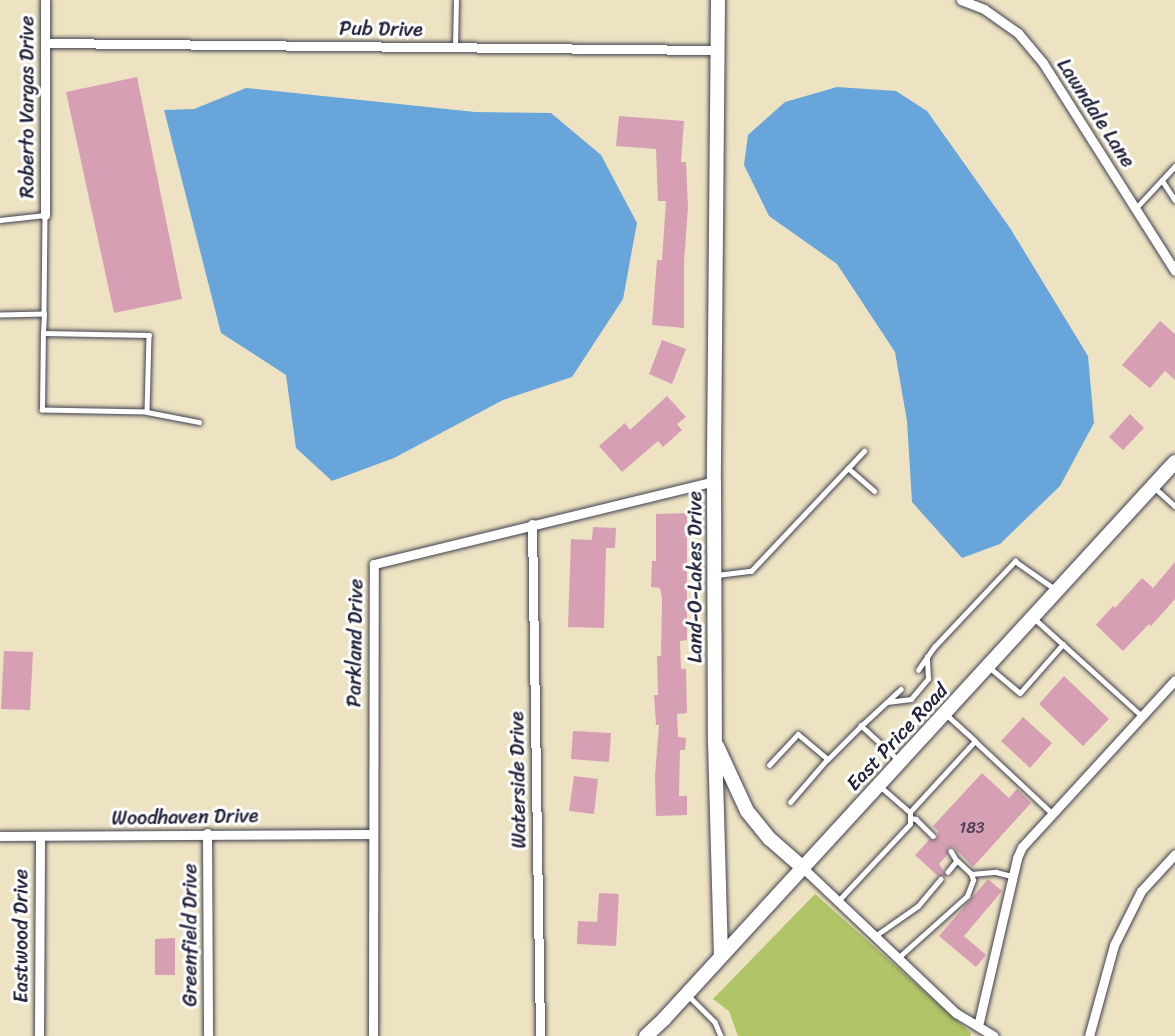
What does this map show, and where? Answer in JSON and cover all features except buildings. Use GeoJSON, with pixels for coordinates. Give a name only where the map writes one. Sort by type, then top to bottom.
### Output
{"type":"FeatureCollection","features":[{"type":"Feature","properties":{"kind":"street","name":"Roberto Vargas Drive"},"geometry":{"type":"LineString","coordinates":[[45,0],[45,215]]}},
{"type":"Feature","properties":{"kind":"street","name":"Land-O-Lakes Drive"},"geometry":{"type":"LineString","coordinates":[[718,0],[714,481],[715,742],[747,811],[770,839],[956,1013],[994,1036]]}},
{"type":"Feature","properties":{"kind":"street","name":"Lawndale Lane"},"geometry":{"type":"LineString","coordinates":[[961,0],[984,9],[1018,33],[1043,63],[1175,271]]}},
{"type":"Feature","properties":{"kind":"street","name":"Pub Drive"},"geometry":{"type":"LineString","coordinates":[[46,43],[716,50]]}},
{"type":"Feature","properties":{"kind":"street","name":"East Price Road"},"geometry":{"type":"LineString","coordinates":[[646,1036],[1175,462]]}},
{"type":"Feature","properties":{"kind":"street","name":"Parkland Drive"},"geometry":{"type":"LineString","coordinates":[[373,1036],[371,834],[374,564],[714,481]]}},
{"type":"Feature","properties":{"kind":"street","name":"Waterside Drive"},"geometry":{"type":"LineString","coordinates":[[532,524],[540,1036]]}},
{"type":"Feature","properties":{"kind":"street"},"geometry":{"type":"LineString","coordinates":[[978,1026],[1013,876],[1022,847],[1175,680]]}},
{"type":"Feature","properties":{"kind":"street"},"geometry":{"type":"LineString","coordinates":[[715,742],[721,956]]}},
{"type":"Feature","properties":{"kind":"street","name":"Woodhaven Drive"},"geometry":{"type":"LineString","coordinates":[[0,836],[207,833],[371,834]]}},
{"type":"Feature","properties":{"kind":"street","name":"Greenfield Drive"},"geometry":{"type":"LineString","coordinates":[[207,833],[208,1036]]}},
{"type":"Feature","properties":{"kind":"street","name":"Eastwood Drive"},"geometry":{"type":"LineString","coordinates":[[39,1036],[40,837]]}},
{"type":"Feature","properties":{"kind":"street"},"geometry":{"type":"LineString","coordinates":[[1089,1036],[1114,945],[1141,891],[1175,854]]}},
{"type":"Feature","properties":{"kind":"lane"},"geometry":{"type":"LineString","coordinates":[[455,47],[456,0]]}},
{"type":"Feature","properties":{"kind":"lane"},"geometry":{"type":"LineString","coordinates":[[1136,208],[1175,166]]}},
{"type":"Feature","properties":{"kind":"lane"},"geometry":{"type":"LineString","coordinates":[[1162,180],[1175,200]]}},
{"type":"Feature","properties":{"kind":"lane"},"geometry":{"type":"LineString","coordinates":[[0,220],[45,215],[42,410],[147,412],[199,422]]}},
{"type":"Feature","properties":{"kind":"lane"},"geometry":{"type":"LineString","coordinates":[[0,315],[44,314]]}},
{"type":"Feature","properties":{"kind":"lane"},"geometry":{"type":"LineString","coordinates":[[43,333],[149,335],[147,412]]}},
{"type":"Feature","properties":{"kind":"lane"},"geometry":{"type":"LineString","coordinates":[[714,576],[751,571],[864,451]]}},
{"type":"Feature","properties":{"kind":"lane"},"geometry":{"type":"LineString","coordinates":[[848,468],[874,491]]}},
{"type":"Feature","properties":{"kind":"lane"},"geometry":{"type":"LineString","coordinates":[[1153,486],[1175,506]]}},
{"type":"Feature","properties":{"kind":"lane"},"geometry":{"type":"LineString","coordinates":[[918,670],[927,657],[1015,561],[1057,591]]}},
{"type":"Feature","properties":{"kind":"lane"},"geometry":{"type":"LineString","coordinates":[[1033,617],[1142,716]]}},
{"type":"Feature","properties":{"kind":"lane"},"geometry":{"type":"LineString","coordinates":[[988,666],[1020,693],[1063,644]]}},
{"type":"Feature","properties":{"kind":"lane"},"geometry":{"type":"LineString","coordinates":[[887,702],[910,699],[928,679],[927,657]]}},
{"type":"Feature","properties":{"kind":"lane"},"geometry":{"type":"LineString","coordinates":[[791,802],[828,759],[901,689]]}},
{"type":"Feature","properties":{"kind":"lane"},"geometry":{"type":"LineString","coordinates":[[945,714],[1052,814]]}},
{"type":"Feature","properties":{"kind":"lane"},"geometry":{"type":"LineString","coordinates":[[861,726],[900,762]]}},
{"type":"Feature","properties":{"kind":"lane"},"geometry":{"type":"LineString","coordinates":[[769,765],[798,734],[828,759]]}},
{"type":"Feature","properties":{"kind":"lane"},"geometry":{"type":"LineString","coordinates":[[838,901],[910,824],[910,812],[975,741]]}},
{"type":"Feature","properties":{"kind":"lane"},"geometry":{"type":"LineString","coordinates":[[879,785],[910,812]]}},
{"type":"Feature","properties":{"kind":"lane"},"geometry":{"type":"LineString","coordinates":[[910,819],[916,819],[933,836]]}},
{"type":"Feature","properties":{"kind":"lane"},"geometry":{"type":"LineString","coordinates":[[898,958],[967,896],[973,880],[971,874],[957,861],[951,851]]}},
{"type":"Feature","properties":{"kind":"lane"},"geometry":{"type":"LineString","coordinates":[[948,872],[957,861]]}},
{"type":"Feature","properties":{"kind":"lane"},"geometry":{"type":"LineString","coordinates":[[971,874],[996,872],[1013,876]]}},
{"type":"Feature","properties":{"kind":"lane"},"geometry":{"type":"LineString","coordinates":[[875,936],[918,906],[941,879]]}},
{"type":"Feature","properties":{"kind":"lane"},"geometry":{"type":"LineString","coordinates":[[687,994],[716,1022],[721,1036]]}},
{"type":"Feature","properties":{"kind":"green space"},"geometry":{"type":"Polygon","coordinates":[[[815,894],[971,1033],[970,1036],[738,1036],[729,1011],[713,999],[815,894]]]}},
{"type":"Feature","properties":{"kind":"water"},"geometry":{"type":"Polygon","coordinates":[[[837,87],[896,91],[927,111],[1010,228],[1088,356],[1094,423],[1060,486],[1000,544],[962,558],[912,502],[907,421],[895,352],[837,264],[769,216],[744,165],[748,135],[785,102],[837,87]]]}},
{"type":"Feature","properties":{"kind":"water"},"geometry":{"type":"Polygon","coordinates":[[[246,88],[475,112],[551,113],[601,155],[637,223],[623,299],[572,377],[503,400],[394,458],[332,481],[296,448],[286,375],[221,333],[164,110],[194,109],[246,88]]]}}]}
